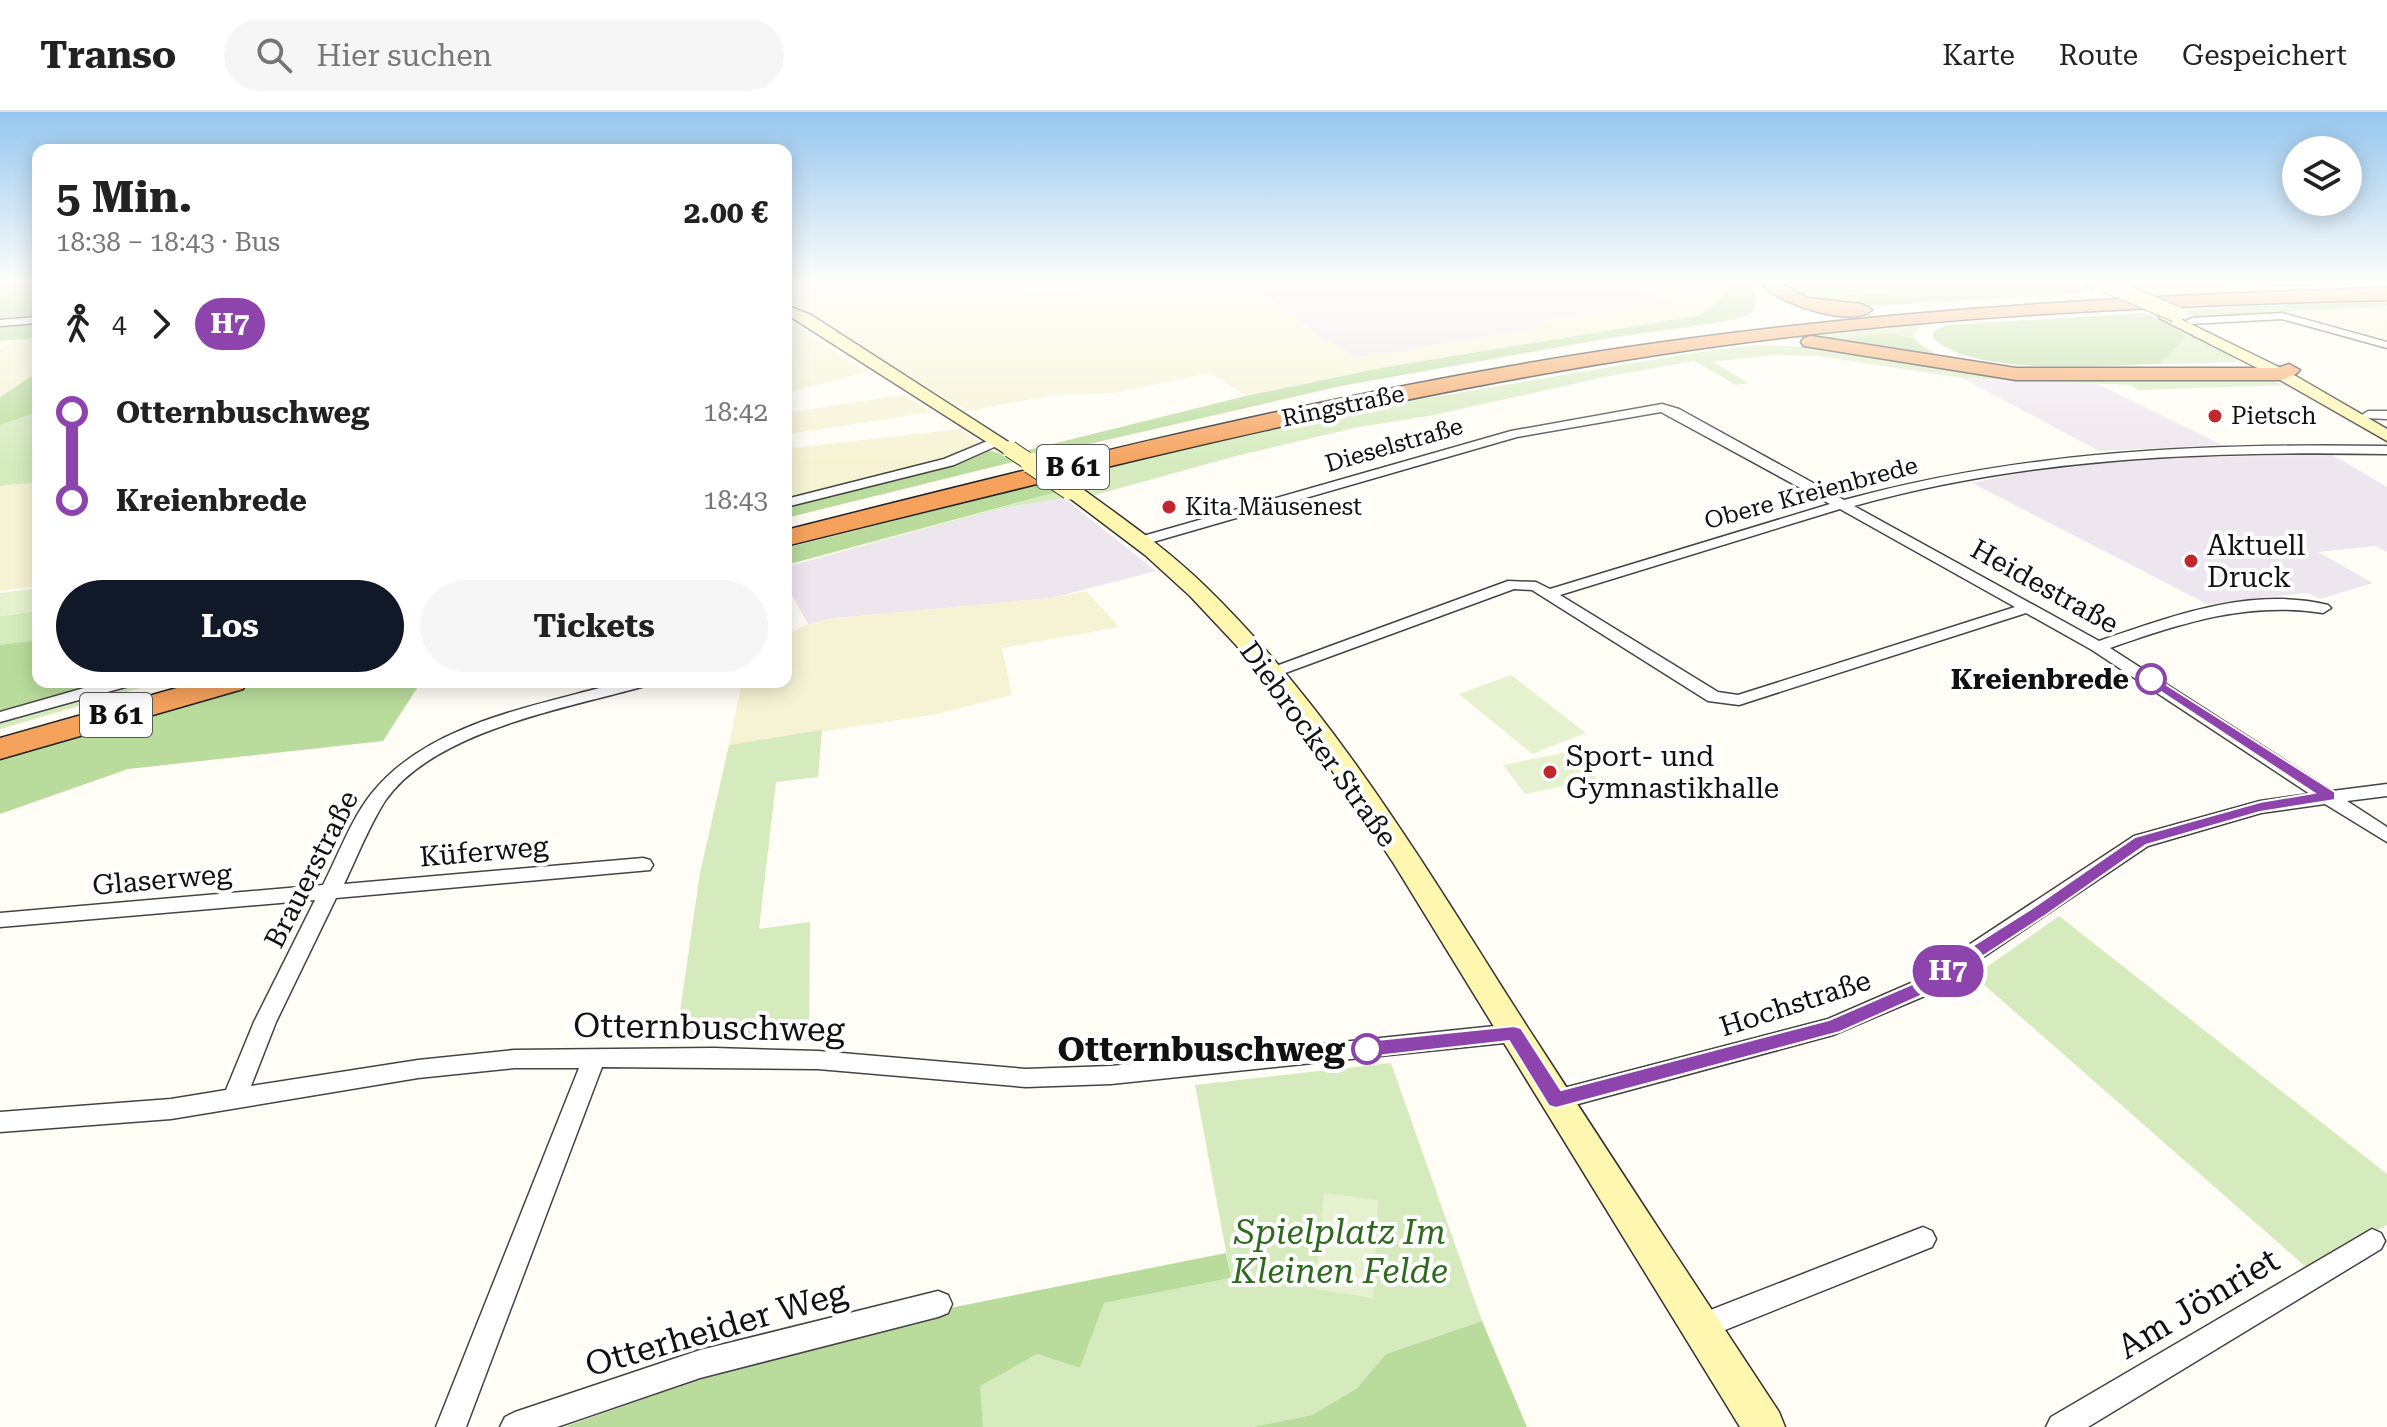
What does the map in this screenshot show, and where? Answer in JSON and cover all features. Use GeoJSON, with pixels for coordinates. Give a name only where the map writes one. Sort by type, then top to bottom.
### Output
{"type":"FeatureCollection","features":[{"type":"Feature","properties":{"kind":"highway","name":"Ringstraße"},"geometry":{"type":"LineString","coordinates":[[792,524],[1081,453],[1348,393],[1659,344]]}},
{"type":"Feature","properties":{"kind":"highway","name":"Ringstraße"},"geometry":{"type":"LineString","coordinates":[[792,536],[1094,461],[1361,401],[1660,344]]}},
{"type":"Feature","properties":{"kind":"highway"},"geometry":{"type":"LineString","coordinates":[[1654,345],[1671,344]]}},
{"type":"Feature","properties":{"kind":"highway"},"geometry":{"type":"LineString","coordinates":[[1817,344],[2016,374],[2278,370]]}},
{"type":"Feature","properties":{"kind":"highway"},"geometry":{"type":"LineString","coordinates":[[1929,344],[1957,358],[2010,368],[2278,370]]}},
{"type":"Feature","properties":{"kind":"highway","name":"B 61"},"geometry":{"type":"LineString","coordinates":[[0,735],[162,688]]}},
{"type":"Feature","properties":{"kind":"highway","name":"B 61"},"geometry":{"type":"LineString","coordinates":[[0,749],[211,688]]}},
{"type":"Feature","properties":{"kind":"main road","name":"Diebrocker Straße"},"geometry":{"type":"LineString","coordinates":[[847,344],[1070,489],[1141,541],[1196,590],[1271,673],[1361,793],[1764,1427]]}},
{"type":"Feature","properties":{"kind":"main road"},"geometry":{"type":"LineString","coordinates":[[2229,344],[2387,427]]}},
{"type":"Feature","properties":{"kind":"main road"},"geometry":{"type":"LineString","coordinates":[[2229,344],[2387,436]]}},
{"type":"Feature","properties":{"kind":"street","name":"Heidestraße"},"geometry":{"type":"LineString","coordinates":[[1662,408],[1675,412],[2098,647],[2387,836]]}},
{"type":"Feature","properties":{"kind":"street","name":"Dieselstraße"},"geometry":{"type":"LineString","coordinates":[[1141,541],[1515,434],[1662,408]]}},
{"type":"Feature","properties":{"kind":"street"},"geometry":{"type":"LineString","coordinates":[[2368,415],[2387,415]]}},
{"type":"Feature","properties":{"kind":"street"},"geometry":{"type":"LineString","coordinates":[[792,501],[1004,445]]}},
{"type":"Feature","properties":{"kind":"street","name":"Obere Kreienbrede"},"geometry":{"type":"LineString","coordinates":[[1548,594],[1845,506],[1985,473],[2099,456],[2239,449],[2387,450]]}},
{"type":"Feature","properties":{"kind":"street"},"geometry":{"type":"LineString","coordinates":[[1271,673],[1513,584],[1536,586],[1714,697],[1739,700],[2028,608]]}},
{"type":"Feature","properties":{"kind":"street"},"geometry":{"type":"LineString","coordinates":[[2098,647],[2210,612],[2296,601],[2323,608]]}},
{"type":"Feature","properties":{"kind":"street"},"geometry":{"type":"LineString","coordinates":[[0,717],[102,688]]}},
{"type":"Feature","properties":{"kind":"street","name":"Brauerstraße"},"geometry":{"type":"LineString","coordinates":[[234,1100],[265,1022],[377,799],[420,758],[457,737],[499,721],[617,688]]}},
{"type":"Feature","properties":{"kind":"street","name":"Hochstraße"},"geometry":{"type":"LineString","coordinates":[[1556,1100],[1833,1026],[1919,989],[2141,841],[2260,807],[2387,790]]}},
{"type":"Feature","properties":{"kind":"street","name":"Küferweg"},"geometry":{"type":"LineString","coordinates":[[329,893],[643,865]]}},
{"type":"Feature","properties":{"kind":"street","name":"Glaserweg"},"geometry":{"type":"LineString","coordinates":[[0,920],[329,893]]}},
{"type":"Feature","properties":{"kind":"street","name":"Otternbuschweg"},"geometry":{"type":"LineString","coordinates":[[0,1122],[171,1109],[418,1069],[514,1059],[818,1060],[1026,1078],[1111,1075],[1514,1033]]}},
{"type":"Feature","properties":{"kind":"street"},"geometry":{"type":"LineString","coordinates":[[451,1427],[594,1059]]}},
{"type":"Feature","properties":{"kind":"street"},"geometry":{"type":"LineString","coordinates":[[1700,1327],[1923,1239]]}},
{"type":"Feature","properties":{"kind":"street","name":"Am Jönriet"},"geometry":{"type":"LineString","coordinates":[[2061,1427],[2372,1241]]}},
{"type":"Feature","properties":{"kind":"street","name":"Otterheider Weg"},"geometry":{"type":"LineString","coordinates":[[515,1427],[700,1364],[938,1304]]}},
{"type":"Feature","properties":{"kind":"shaded area"},"geometry":{"type":"Polygon","coordinates":[[[7,344],[32,344],[32,376],[0,397],[0,350],[7,344]]]}},
{"type":"Feature","properties":{"kind":"shaded area"},"geometry":{"type":"Polygon","coordinates":[[[792,344],[825,344],[867,372],[792,391],[792,344]]]}},
{"type":"Feature","properties":{"kind":"shaded area"},"geometry":{"type":"Polygon","coordinates":[[[856,344],[1334,344],[1358,358],[1440,344],[1524,344],[1381,368],[1246,396],[1210,373],[1115,393],[1055,395],[967,411],[856,344]]]}},
{"type":"Feature","properties":{"kind":"shaded area"},"geometry":{"type":"Polygon","coordinates":[[[1334,344],[1440,344],[1358,358],[1334,344]]]}},
{"type":"Feature","properties":{"kind":"shaded area"},"geometry":{"type":"Polygon","coordinates":[[[1962,378],[2098,384],[2222,445],[2099,451],[1962,378]]]}},
{"type":"Feature","properties":{"kind":"shaded area"},"geometry":{"type":"Polygon","coordinates":[[[903,395],[932,412],[792,434],[792,412],[903,395]]]}},
{"type":"Feature","properties":{"kind":"shaded area"},"geometry":{"type":"Polygon","coordinates":[[[960,429],[979,442],[979,448],[792,499],[792,444],[793,448],[960,429]]]}},
{"type":"Feature","properties":{"kind":"shaded area"},"geometry":{"type":"Polygon","coordinates":[[[2331,454],[2387,487],[2387,552],[2375,546],[2318,552],[2373,583],[2320,599],[2307,593],[2207,604],[1972,483],[2019,473],[2133,459],[2331,454]]]}},
{"type":"Feature","properties":{"kind":"shaded area"},"geometry":{"type":"Polygon","coordinates":[[[32,483],[32,587],[0,591],[0,486],[32,483]]]}},
{"type":"Feature","properties":{"kind":"shaded area"},"geometry":{"type":"Polygon","coordinates":[[[1064,498],[1156,571],[1052,598],[835,618],[808,624],[792,595],[792,565],[1003,508],[1064,498]]]}},
{"type":"Feature","properties":{"kind":"shaded area"},"geometry":{"type":"Polygon","coordinates":[[[1086,591],[1119,627],[1002,648],[1012,695],[933,715],[729,745],[741,688],[792,688],[792,632],[808,624],[835,618],[1052,598],[1086,591]]]}},
{"type":"Feature","properties":{"kind":"green space"},"geometry":{"type":"Polygon","coordinates":[[[1524,344],[1574,344],[1341,386],[1037,456],[1028,450],[1246,396],[1381,368],[1524,344]]]}},
{"type":"Feature","properties":{"kind":"green space"},"geometry":{"type":"Polygon","coordinates":[[[1860,344],[1920,344],[1939,356],[1860,344]]]}},
{"type":"Feature","properties":{"kind":"green space"},"geometry":{"type":"Polygon","coordinates":[[[1943,344],[2178,344],[2158,364],[2007,364],[1952,350],[1943,344]]]}},
{"type":"Feature","properties":{"kind":"green space"},"geometry":{"type":"Polygon","coordinates":[[[2178,344],[2210,344],[2238,362],[2158,364],[2178,344]]]}},
{"type":"Feature","properties":{"kind":"green space"},"geometry":{"type":"Polygon","coordinates":[[[1754,345],[1824,347],[1957,369],[2258,378],[2288,385],[2138,390],[2130,385],[1962,378],[1818,356],[1775,355],[1713,362],[1748,383],[1736,385],[1694,361],[1605,377],[1434,415],[1354,428],[1236,456],[1095,495],[1069,477],[1329,415],[1754,345]]]}},
{"type":"Feature","properties":{"kind":"green space"},"geometry":{"type":"Polygon","coordinates":[[[32,376],[32,414],[0,425],[0,397],[32,376]]]}},
{"type":"Feature","properties":{"kind":"green space"},"geometry":{"type":"Polygon","coordinates":[[[32,414],[32,483],[0,486],[0,425],[32,414]]]}},
{"type":"Feature","properties":{"kind":"green space"},"geometry":{"type":"Polygon","coordinates":[[[988,450],[1013,462],[792,517],[792,505],[988,450]]]}},
{"type":"Feature","properties":{"kind":"green space"},"geometry":{"type":"Polygon","coordinates":[[[1044,483],[1057,492],[792,563],[792,546],[1044,483]]]}},
{"type":"Feature","properties":{"kind":"green space"},"geometry":{"type":"Polygon","coordinates":[[[1057,492],[1064,498],[1003,508],[792,565],[1057,492]]]}},
{"type":"Feature","properties":{"kind":"green space"},"geometry":{"type":"Polygon","coordinates":[[[32,589],[32,612],[0,616],[0,593],[32,589]]]}},
{"type":"Feature","properties":{"kind":"green space"},"geometry":{"type":"Polygon","coordinates":[[[32,612],[32,641],[0,645],[0,616],[32,612]]]}},
{"type":"Feature","properties":{"kind":"green space"},"geometry":{"type":"Polygon","coordinates":[[[32,641],[32,688],[87,688],[0,713],[0,645],[32,641]]]}},
{"type":"Feature","properties":{"kind":"green space"},"geometry":{"type":"Polygon","coordinates":[[[1511,675],[1586,733],[1532,754],[1459,694],[1511,675]]]}},
{"type":"Feature","properties":{"kind":"green space"},"geometry":{"type":"Polygon","coordinates":[[[116,688],[140,688],[0,729],[0,722],[116,688]]]}},
{"type":"Feature","properties":{"kind":"green space"},"geometry":{"type":"Polygon","coordinates":[[[243,688],[417,688],[383,741],[128,769],[0,814],[0,757],[243,688]]]}},
{"type":"Feature","properties":{"kind":"green space"},"geometry":{"type":"Polygon","coordinates":[[[822,730],[818,777],[776,782],[759,929],[810,922],[809,1041],[676,1040],[700,873],[729,745],[822,730]]]}},
{"type":"Feature","properties":{"kind":"green space","name":"Sport- und Gymnastikhalle"},"geometry":{"type":"Polygon","coordinates":[[[1573,751],[1597,779],[1525,794],[1503,765],[1573,751]]]}},
{"type":"Feature","properties":{"kind":"green space"},"geometry":{"type":"Polygon","coordinates":[[[2059,916],[2387,1174],[2387,1225],[2306,1267],[1974,976],[2059,916]]]}},
{"type":"Feature","properties":{"kind":"green space","name":"Spielplatz Im Kleinen Felde"},"geometry":{"type":"Polygon","coordinates":[[[1391,1063],[1482,1321],[1386,1354],[1357,1388],[1312,1415],[1252,1427],[983,1427],[979,1386],[1037,1354],[1080,1368],[1104,1303],[1231,1278],[1195,1085],[1391,1063]]]}},
{"type":"Feature","properties":{"kind":"green space"},"geometry":{"type":"Polygon","coordinates":[[[1324,1193],[1378,1200],[1373,1298],[1315,1289],[1324,1193]]]}},
{"type":"Feature","properties":{"kind":"green space"},"geometry":{"type":"Polygon","coordinates":[[[1226,1253],[1231,1278],[1104,1303],[1080,1368],[1037,1354],[980,1386],[983,1427],[564,1427],[723,1371],[940,1310],[1226,1253]]]}},
{"type":"Feature","properties":{"kind":"green space"},"geometry":{"type":"Polygon","coordinates":[[[1482,1321],[1527,1427],[1252,1427],[1312,1415],[1357,1388],[1386,1354],[1482,1321]]]}},
{"type":"Feature","properties":{"kind":"bus line","name":"H7"},"geometry":{"type":"LineString","coordinates":[[1367,1049],[1514,1033],[1556,1100],[1716,1058],[1833,1026],[1919,989],[2141,841],[2260,807],[2330,796],[2151,679]]}},
{"type":"Feature","properties":{"kind":"place","name":"Pietsch"},"geometry":{"type":"Point","coordinates":[2215,416]}},
{"type":"Feature","properties":{"kind":"place","name":"Kita Mäusenest"},"geometry":{"type":"Point","coordinates":[1169,507]}},
{"type":"Feature","properties":{"kind":"place","name":"Aktuell Druck"},"geometry":{"type":"Point","coordinates":[2191,561]}},
{"type":"Feature","properties":{"kind":"place","name":"Kreienbrede"},"geometry":{"type":"Point","coordinates":[2151,679]}},
{"type":"Feature","properties":{"kind":"place","name":"Sport- und Gymnastikhalle"},"geometry":{"type":"Point","coordinates":[1550,772]}},
{"type":"Feature","properties":{"kind":"place","name":"Otternbuschweg"},"geometry":{"type":"Point","coordinates":[1367,1049]}}]}
